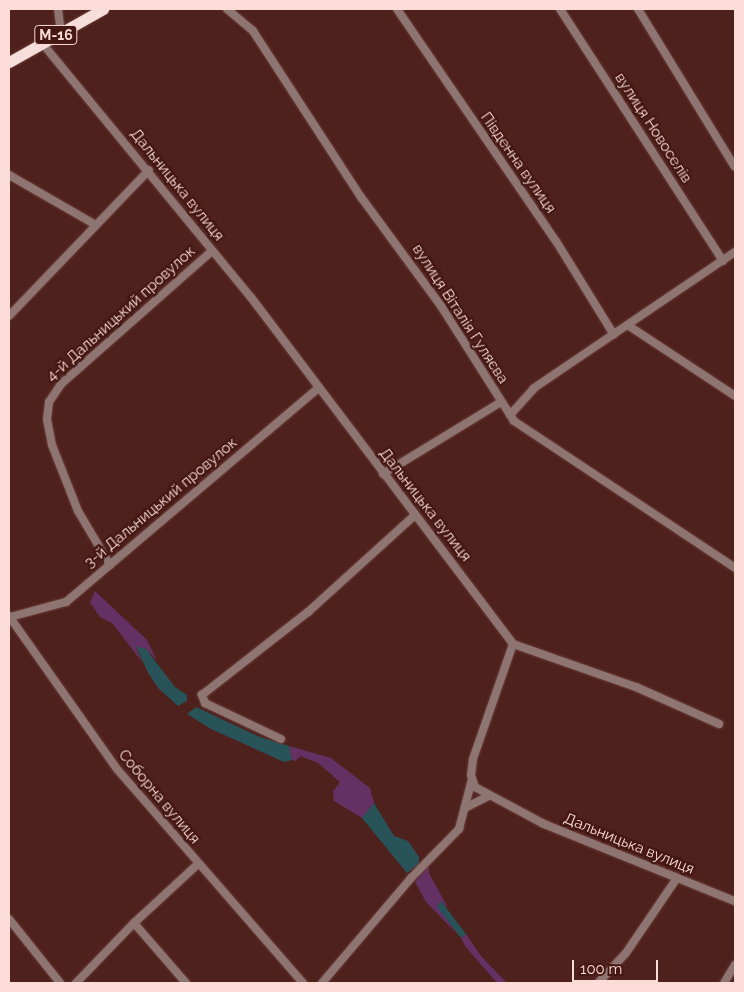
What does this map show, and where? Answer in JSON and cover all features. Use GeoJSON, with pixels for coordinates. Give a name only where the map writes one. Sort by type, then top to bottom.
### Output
{"type":"FeatureCollection","features":[{"type":"Feature","properties":{"kind":"highway","name":"М-16"},"geometry":{"type":"LineString","coordinates":[[9,62],[103,9]]}},
{"type":"Feature","properties":{"kind":"street"},"geometry":{"type":"LineString","coordinates":[[58,9],[61,32]]}},
{"type":"Feature","properties":{"kind":"street","name":"вулиця Віталія Гуляєва"},"geometry":{"type":"LineString","coordinates":[[227,9],[253,31],[361,198],[441,306],[510,416],[518,425],[735,568]]}},
{"type":"Feature","properties":{"kind":"street","name":"Південна вулиця"},"geometry":{"type":"LineString","coordinates":[[397,9],[556,241],[614,335]]}},
{"type":"Feature","properties":{"kind":"street","name":"вулиця Новоселів"},"geometry":{"type":"LineString","coordinates":[[560,9],[723,261]]}},
{"type":"Feature","properties":{"kind":"street"},"geometry":{"type":"LineString","coordinates":[[638,9],[735,167]]}},
{"type":"Feature","properties":{"kind":"street","name":"Дальницька вулиця"},"geometry":{"type":"LineString","coordinates":[[42,43],[149,170],[212,251],[250,296],[414,516],[482,598],[513,644]]}},
{"type":"Feature","properties":{"kind":"street"},"geometry":{"type":"LineString","coordinates":[[9,316],[149,170]]}},
{"type":"Feature","properties":{"kind":"street"},"geometry":{"type":"LineString","coordinates":[[9,175],[96,225]]}},
{"type":"Feature","properties":{"kind":"street","name":"4-й Дальницький провулок"},"geometry":{"type":"LineString","coordinates":[[110,565],[78,511],[52,446],[47,419],[49,402],[61,384],[212,251]]}},
{"type":"Feature","properties":{"kind":"street"},"geometry":{"type":"LineString","coordinates":[[510,416],[534,388],[629,326],[735,252]]}},
{"type":"Feature","properties":{"kind":"street"},"geometry":{"type":"LineString","coordinates":[[629,326],[735,396]]}},
{"type":"Feature","properties":{"kind":"street","name":"3-й Дальницький провулок"},"geometry":{"type":"LineString","coordinates":[[9,617],[61,605],[318,388]]}},
{"type":"Feature","properties":{"kind":"street"},"geometry":{"type":"LineString","coordinates":[[383,474],[501,402]]}},
{"type":"Feature","properties":{"kind":"street"},"geometry":{"type":"LineString","coordinates":[[281,740],[205,702],[202,695],[262,644],[308,612],[414,516]]}},
{"type":"Feature","properties":{"kind":"street","name":"Соборна вулиця"},"geometry":{"type":"LineString","coordinates":[[9,617],[109,760],[303,983]]}},
{"type":"Feature","properties":{"kind":"street"},"geometry":{"type":"LineString","coordinates":[[322,983],[411,878],[459,829],[472,779],[473,759],[513,644],[636,686],[719,724]]}},
{"type":"Feature","properties":{"kind":"street","name":"Дальницька вулиця"},"geometry":{"type":"LineString","coordinates":[[472,779],[478,790],[544,824],[735,901]]}},
{"type":"Feature","properties":{"kind":"street"},"geometry":{"type":"LineString","coordinates":[[466,808],[489,796]]}},
{"type":"Feature","properties":{"kind":"street"},"geometry":{"type":"LineString","coordinates":[[76,983],[134,923],[198,864]]}},
{"type":"Feature","properties":{"kind":"street"},"geometry":{"type":"LineString","coordinates":[[598,983],[626,952],[677,878]]}},
{"type":"Feature","properties":{"kind":"street"},"geometry":{"type":"LineString","coordinates":[[9,919],[60,983]]}},
{"type":"Feature","properties":{"kind":"street"},"geometry":{"type":"LineString","coordinates":[[134,923],[186,983]]}},
{"type":"Feature","properties":{"kind":"street"},"geometry":{"type":"LineString","coordinates":[[724,983],[735,965]]}},
{"type":"Feature","properties":{"kind":"shaded area"},"geometry":{"type":"Polygon","coordinates":[[[95,591],[147,640],[157,661],[146,649],[136,647],[142,662],[112,623],[100,617],[90,602],[95,591]]]}},
{"type":"Feature","properties":{"kind":"shaded area"},"geometry":{"type":"Polygon","coordinates":[[[289,746],[331,758],[370,788],[374,803],[362,818],[334,801],[333,791],[340,782],[318,763],[300,756],[296,761],[292,760],[289,746]]]}},
{"type":"Feature","properties":{"kind":"shaded area"},"geometry":{"type":"Polygon","coordinates":[[[429,865],[429,873],[448,908],[441,902],[438,907],[457,934],[426,902],[415,882],[429,865]]]}},
{"type":"Feature","properties":{"kind":"shaded area"},"geometry":{"type":"Polygon","coordinates":[[[466,934],[481,956],[507,983],[497,983],[465,946],[461,938],[466,934]]]}},
{"type":"Feature","properties":{"kind":"water"},"geometry":{"type":"Polygon","coordinates":[[[136,646],[146,649],[175,687],[187,695],[187,701],[178,706],[158,688],[147,671],[136,646]]]}},
{"type":"Feature","properties":{"kind":"water"},"geometry":{"type":"Polygon","coordinates":[[[196,707],[260,737],[289,746],[292,760],[284,762],[211,729],[187,714],[196,707]]]}},
{"type":"Feature","properties":{"kind":"water"},"geometry":{"type":"Polygon","coordinates":[[[374,803],[394,836],[408,841],[419,857],[419,864],[407,873],[362,818],[374,803]]]}},
{"type":"Feature","properties":{"kind":"water"},"geometry":{"type":"Polygon","coordinates":[[[441,901],[466,934],[461,938],[437,907],[441,901]]]}}]}
